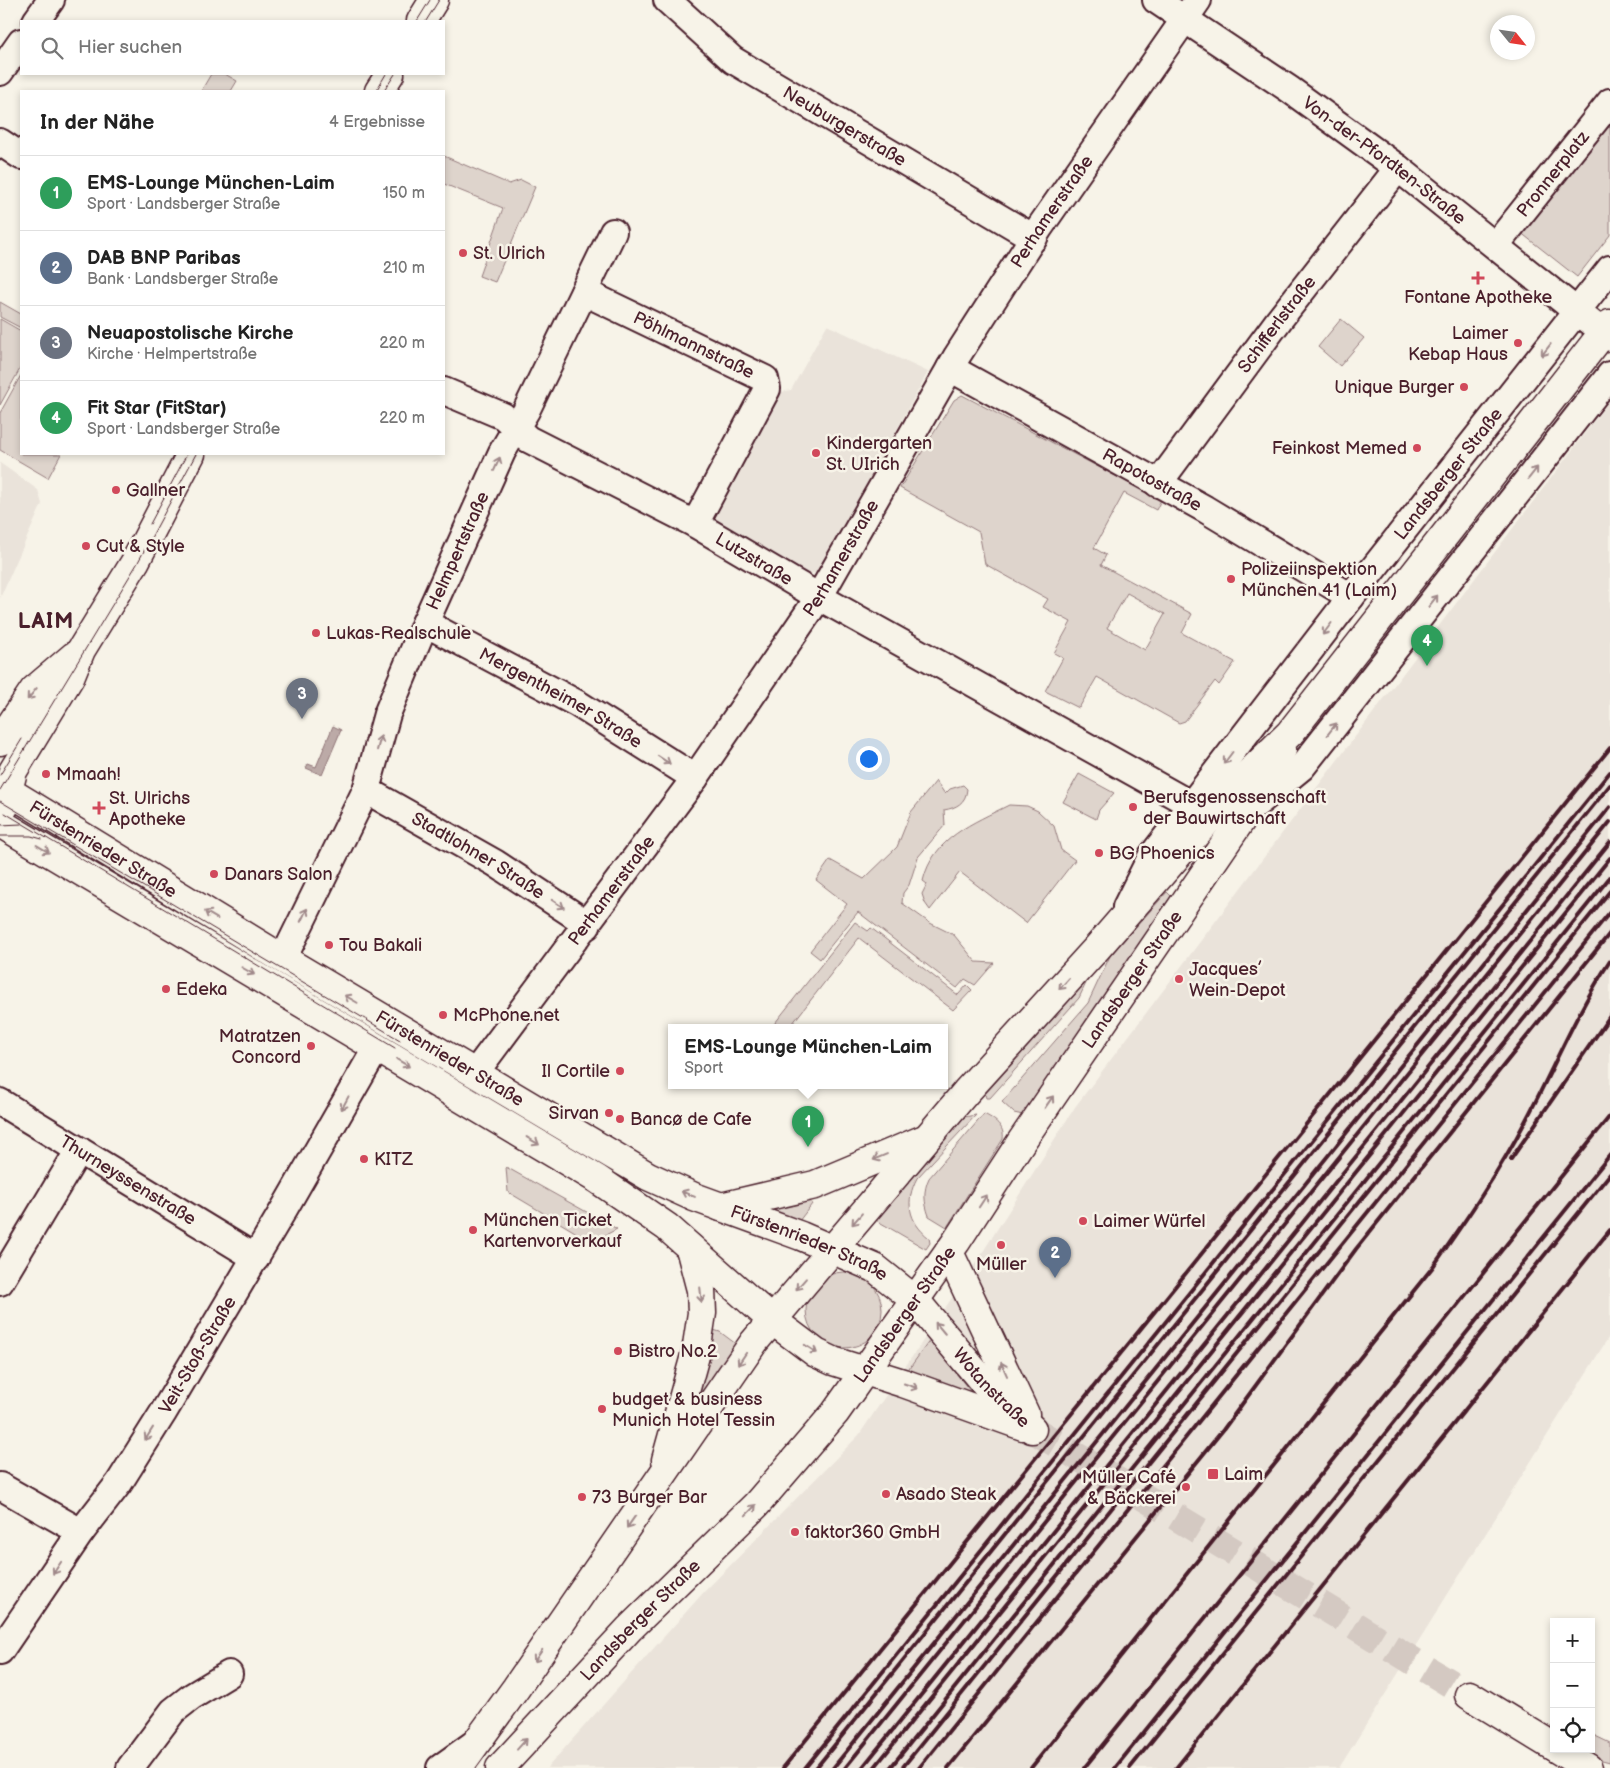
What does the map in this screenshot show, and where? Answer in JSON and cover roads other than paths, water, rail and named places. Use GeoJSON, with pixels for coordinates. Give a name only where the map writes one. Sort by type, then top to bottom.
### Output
{"type":"FeatureCollection","features":[{"type":"Feature","properties":{"kind":"main road"},"geometry":{"type":"LineString","coordinates":[[422,20],[434,0]]}},
{"type":"Feature","properties":{"kind":"main road"},"geometry":{"type":"LineString","coordinates":[[381,90],[389,75]]}},
{"type":"Feature","properties":{"kind":"main road","name":"Landsberger Straße"},"geometry":{"type":"LineString","coordinates":[[458,1768],[662,1478],[754,1342],[926,1138],[1117,925],[1248,774],[1290,733],[1608,332]]}},
{"type":"Feature","properties":{"kind":"main road"},"geometry":{"type":"LineString","coordinates":[[0,824],[3,788],[70,676],[81,650],[135,562],[190,455]]}},
{"type":"Feature","properties":{"kind":"main road"},"geometry":{"type":"LineString","coordinates":[[0,741],[34,690],[81,650]]}},
{"type":"Feature","properties":{"kind":"main road","name":"Landsberger Straße"},"geometry":{"type":"LineString","coordinates":[[500,1768],[629,1629],[756,1505],[835,1413],[949,1252],[1021,1142],[1265,785],[1290,733]]}},
{"type":"Feature","properties":{"kind":"main road","name":"Fürstenrieder Straße"},"geometry":{"type":"LineString","coordinates":[[3,788],[283,959],[648,1176],[721,1207],[832,1248],[875,1268],[915,1300]]}},
{"type":"Feature","properties":{"kind":"main road","name":"Fürstenrieder Straße"},"geometry":{"type":"LineString","coordinates":[[0,824],[597,1179],[667,1228],[772,1320],[816,1353],[864,1372]]}},
{"type":"Feature","properties":{"kind":"main road"},"geometry":{"type":"LineString","coordinates":[[721,1207],[815,1185],[926,1138]]}},
{"type":"Feature","properties":{"kind":"main road"},"geometry":{"type":"LineString","coordinates":[[662,1478],[696,1352],[702,1314],[701,1290],[690,1248]]}},
{"type":"Feature","properties":{"kind":"main road"},"geometry":{"type":"LineString","coordinates":[[949,1252],[1032,1429]]}},
{"type":"Feature","properties":{"kind":"main road","name":"Wotanstraße"},"geometry":{"type":"LineString","coordinates":[[915,1300],[985,1384],[1032,1429]]}},
{"type":"Feature","properties":{"kind":"main road","name":"Wotanstraße"},"geometry":{"type":"LineString","coordinates":[[864,1372],[903,1383],[1032,1429]]}},
{"type":"Feature","properties":{"kind":"main road"},"geometry":{"type":"LineString","coordinates":[[1469,1695],[1550,1745]]}},
{"type":"Feature","properties":{"kind":"main road"},"geometry":{"type":"LineString","coordinates":[[1564,1753],[1588,1768]]}},
{"type":"Feature","properties":{"kind":"street"},"geometry":{"type":"LineString","coordinates":[[37,20],[51,0]]}},
{"type":"Feature","properties":{"kind":"street","name":"Neuburgerstraße"},"geometry":{"type":"LineString","coordinates":[[667,0],[733,60],[1034,238]]}},
{"type":"Feature","properties":{"kind":"street","name":"Von-der-Pfordten-Straße"},"geometry":{"type":"LineString","coordinates":[[1156,0],[1191,10],[1289,89],[1398,168],[1496,244],[1576,311],[1608,332]]}},
{"type":"Feature","properties":{"kind":"street","name":"Perhamerstraße"},"geometry":{"type":"LineString","coordinates":[[475,1073],[587,926],[695,778],[819,597],[950,368],[1034,238],[1191,10]]}},
{"type":"Feature","properties":{"kind":"street"},"geometry":{"type":"LineString","coordinates":[[0,72],[20,43]]}},
{"type":"Feature","properties":{"kind":"street","name":"Pronnerplatz"},"geometry":{"type":"LineString","coordinates":[[1496,244],[1610,102]]}},
{"type":"Feature","properties":{"kind":"street"},"geometry":{"type":"LineString","coordinates":[[0,142],[20,155]]}},
{"type":"Feature","properties":{"kind":"street","name":"Schifferlstraße"},"geometry":{"type":"LineString","coordinates":[[1158,484],[1279,320],[1398,168]]}},
{"type":"Feature","properties":{"kind":"street","name":"Helmpertstraße"},"geometry":{"type":"LineString","coordinates":[[283,959],[366,790],[387,714],[425,623],[502,452],[516,428],[613,232]]}},
{"type":"Feature","properties":{"kind":"street","name":"Landsberger Straße"},"geometry":{"type":"LineString","coordinates":[[1117,925],[1151,858],[1351,597],[1610,269]]}},
{"type":"Feature","properties":{"kind":"street","name":"Pöhlmannstraße"},"geometry":{"type":"LineString","coordinates":[[584,292],[765,379],[767,389],[695,524]]}},
{"type":"Feature","properties":{"kind":"street","name":"Rapotostraße"},"geometry":{"type":"LineString","coordinates":[[950,368],[1158,484],[1351,597]]}},
{"type":"Feature","properties":{"kind":"street","name":"Landsberger Straße"},"geometry":{"type":"LineString","coordinates":[[1247,811],[1302,767],[1610,375]]}},
{"type":"Feature","properties":{"kind":"street","name":"Lutzstraße"},"geometry":{"type":"LineString","coordinates":[[445,391],[502,416],[528,439],[695,524],[819,597],[1192,805]]}},
{"type":"Feature","properties":{"kind":"street","name":"Mergentheimer Straße"},"geometry":{"type":"LineString","coordinates":[[425,623],[578,704],[695,778]]}},
{"type":"Feature","properties":{"kind":"street","name":"Stadtlohner Straße"},"geometry":{"type":"LineString","coordinates":[[366,790],[495,863],[587,926]]}},
{"type":"Feature","properties":{"kind":"street","name":"Veit-Stoß-Straße"},"geometry":{"type":"LineString","coordinates":[[0,1651],[81,1532],[119,1483],[256,1258],[376,1047]]}},
{"type":"Feature","properties":{"kind":"street","name":"Thurneyssenstraße"},"geometry":{"type":"LineString","coordinates":[[0,1102],[256,1258]]}},
{"type":"Feature","properties":{"kind":"street"},"geometry":{"type":"LineString","coordinates":[[0,1282],[79,1150]]}},
{"type":"Feature","properties":{"kind":"street"},"geometry":{"type":"LineString","coordinates":[[0,1486],[81,1532]]}},
{"type":"Feature","properties":{"kind":"street"},"geometry":{"type":"LineString","coordinates":[[130,1768],[173,1711],[191,1697],[229,1674]]}},
{"type":"Feature","properties":{"kind":"street","name":"Landsberger Straße"},"geometry":{"type":"LineString","coordinates":[[440,1768],[478,1742]]}},
{"type":"Feature","properties":{"kind":"tunnel"},"geometry":{"type":"LineString","coordinates":[[1032,1429],[1469,1695]]}},
{"type":"Feature","properties":{"kind":"tram line"},"geometry":{"type":"LineString","coordinates":[[418,20],[430,0]]}},
{"type":"Feature","properties":{"kind":"tram line"},"geometry":{"type":"LineString","coordinates":[[427,20],[439,0]]}},
{"type":"Feature","properties":{"kind":"tram line"},"geometry":{"type":"LineString","coordinates":[[377,90],[385,75]]}},
{"type":"Feature","properties":{"kind":"tram line"},"geometry":{"type":"LineString","coordinates":[[385,90],[394,75]]}},
{"type":"Feature","properties":{"kind":"tram line"},"geometry":{"type":"LineString","coordinates":[[150,524],[186,455]]}},
{"type":"Feature","properties":{"kind":"tram line"},"geometry":{"type":"LineString","coordinates":[[0,790],[137,564],[195,455]]}},
{"type":"Feature","properties":{"kind":"tram line"},"geometry":{"type":"LineString","coordinates":[[0,775],[22,739]]}},
{"type":"Feature","properties":{"kind":"tram line"},"geometry":{"type":"LineString","coordinates":[[0,801],[400,1040]]}},
{"type":"Feature","properties":{"kind":"tram line"},"geometry":{"type":"LineString","coordinates":[[5,813],[395,1048]]}},
{"type":"Feature","properties":{"kind":"tram line"},"geometry":{"type":"LineString","coordinates":[[0,825],[22,824]]}},
{"type":"Feature","properties":{"kind":"tram line"},"geometry":{"type":"LineString","coordinates":[[0,836],[31,836],[42,839]]}},
{"type":"Feature","properties":{"kind":"railway"},"geometry":{"type":"LineString","coordinates":[[783,1768],[1610,748]]}},
{"type":"Feature","properties":{"kind":"railway"},"geometry":{"type":"LineString","coordinates":[[805,1768],[1610,772]]}},
{"type":"Feature","properties":{"kind":"railway"},"geometry":{"type":"LineString","coordinates":[[816,1768],[1610,785]]}},
{"type":"Feature","properties":{"kind":"railway"},"geometry":{"type":"LineString","coordinates":[[833,1768],[1610,807]]}},
{"type":"Feature","properties":{"kind":"railway"},"geometry":{"type":"LineString","coordinates":[[845,1768],[1610,822]]}},
{"type":"Feature","properties":{"kind":"railway"},"geometry":{"type":"LineString","coordinates":[[862,1768],[1610,842]]}},
{"type":"Feature","properties":{"kind":"railway"},"geometry":{"type":"LineString","coordinates":[[874,1768],[1610,858]]}},
{"type":"Feature","properties":{"kind":"railway"},"geometry":{"type":"LineString","coordinates":[[890,1768],[1610,877]]}},
{"type":"Feature","properties":{"kind":"railway"},"geometry":{"type":"LineString","coordinates":[[902,1768],[1610,891]]}},
{"type":"Feature","properties":{"kind":"railway"},"geometry":{"type":"LineString","coordinates":[[919,1768],[1610,912]]}},
{"type":"Feature","properties":{"kind":"railway"},"geometry":{"type":"LineString","coordinates":[[948,1768],[1223,1430],[1356,1249],[1610,933]]}},
{"type":"Feature","properties":{"kind":"railway"},"geometry":{"type":"LineString","coordinates":[[1031,1768],[1432,1268],[1470,1214],[1505,1158],[1576,1019],[1610,961]]}},
{"type":"Feature","properties":{"kind":"railway"},"geometry":{"type":"LineString","coordinates":[[1511,1159],[1610,1016]]}},
{"type":"Feature","properties":{"kind":"railway"},"geometry":{"type":"LineString","coordinates":[[1084,1768],[1610,1116]]}},
{"type":"Feature","properties":{"kind":"railway"},"geometry":{"type":"LineString","coordinates":[[1115,1768],[1610,1155]]}},
{"type":"Feature","properties":{"kind":"railway"},"geometry":{"type":"LineString","coordinates":[[1130,1768],[1610,1174]]}},
{"type":"Feature","properties":{"kind":"railway"},"geometry":{"type":"LineString","coordinates":[[1176,1768],[1610,1230]]}},
{"type":"Feature","properties":{"kind":"place","name":"St. Ulrich"},"geometry":{"type":"Point","coordinates":[463,253]}},
{"type":"Feature","properties":{"kind":"place","name":"Fontane Apotheke"},"geometry":{"type":"Point","coordinates":[1478,278]}},
{"type":"Feature","properties":{"kind":"place","name":"Laimer Kebap Haus"},"geometry":{"type":"Point","coordinates":[1518,343]}},
{"type":"Feature","properties":{"kind":"place","name":"Unique Burger"},"geometry":{"type":"Point","coordinates":[1464,387]}},
{"type":"Feature","properties":{"kind":"place","name":"Feinkost Memed"},"geometry":{"type":"Point","coordinates":[1417,448]}},
{"type":"Feature","properties":{"kind":"place","name":"Kindergarten St. UIrich"},"geometry":{"type":"Point","coordinates":[816,453]}},
{"type":"Feature","properties":{"kind":"place","name":"Gallner"},"geometry":{"type":"Point","coordinates":[116,490]}},
{"type":"Feature","properties":{"kind":"place","name":"Cut & Style"},"geometry":{"type":"Point","coordinates":[86,546]}},
{"type":"Feature","properties":{"kind":"place","name":"Polizeiinspektion München 41 (Laim)"},"geometry":{"type":"Point","coordinates":[1231,579]}},
{"type":"Feature","properties":{"kind":"place","name":"Lukas-Realschule"},"geometry":{"type":"Point","coordinates":[316,633]}},
{"type":"Feature","properties":{"kind":"place","name":"Fit Star (FitStar)"},"geometry":{"type":"Point","coordinates":[1427,666]}},
{"type":"Feature","properties":{"kind":"place","name":"Neuapostolische Kirche"},"geometry":{"type":"Point","coordinates":[302,719]}},
{"type":"Feature","properties":{"kind":"place","name":"Mmaah!"},"geometry":{"type":"Point","coordinates":[46,774]}},
{"type":"Feature","properties":{"kind":"place","name":"Berufsgenossenschaft der Bauwirtschaft"},"geometry":{"type":"Point","coordinates":[1133,807]}},
{"type":"Feature","properties":{"kind":"place","name":"St. Ulrichs Apotheke"},"geometry":{"type":"Point","coordinates":[99,808]}},
{"type":"Feature","properties":{"kind":"place","name":"BG Phoenics"},"geometry":{"type":"Point","coordinates":[1099,853]}},
{"type":"Feature","properties":{"kind":"place","name":"Danars Salon"},"geometry":{"type":"Point","coordinates":[214,874]}},
{"type":"Feature","properties":{"kind":"place","name":"Tou Bakali"},"geometry":{"type":"Point","coordinates":[329,945]}},
{"type":"Feature","properties":{"kind":"place","name":"Jacques’ Wein-Depot"},"geometry":{"type":"Point","coordinates":[1179,979]}},
{"type":"Feature","properties":{"kind":"place","name":"Edeka"},"geometry":{"type":"Point","coordinates":[166,989]}},
{"type":"Feature","properties":{"kind":"place","name":"McPhone.net"},"geometry":{"type":"Point","coordinates":[443,1015]}},
{"type":"Feature","properties":{"kind":"place","name":"Matratzen Concord"},"geometry":{"type":"Point","coordinates":[311,1046]}},
{"type":"Feature","properties":{"kind":"place","name":"Il Cortile"},"geometry":{"type":"Point","coordinates":[620,1071]}},
{"type":"Feature","properties":{"kind":"place","name":"Sirvan"},"geometry":{"type":"Point","coordinates":[609,1113]}},
{"type":"Feature","properties":{"kind":"place","name":"Bancø de Cafe"},"geometry":{"type":"Point","coordinates":[620,1119]}},
{"type":"Feature","properties":{"kind":"place","name":"EMS-Lounge München-Laim"},"geometry":{"type":"Point","coordinates":[808,1147]}},
{"type":"Feature","properties":{"kind":"place","name":"KITZ"},"geometry":{"type":"Point","coordinates":[364,1159]}},
{"type":"Feature","properties":{"kind":"place","name":"Laimer Würfel"},"geometry":{"type":"Point","coordinates":[1083,1221]}},
{"type":"Feature","properties":{"kind":"place","name":"München Ticket Kartenvorverkauf"},"geometry":{"type":"Point","coordinates":[473,1230]}},
{"type":"Feature","properties":{"kind":"place","name":"Müller"},"geometry":{"type":"Point","coordinates":[1001,1245]}},
{"type":"Feature","properties":{"kind":"place","name":"DAB BNP Paribas"},"geometry":{"type":"Point","coordinates":[1055,1278]}},
{"type":"Feature","properties":{"kind":"place","name":"Bistro No.2"},"geometry":{"type":"Point","coordinates":[618,1351]}},
{"type":"Feature","properties":{"kind":"place","name":"budget & business Munich Hotel Tessin"},"geometry":{"type":"Point","coordinates":[602,1409]}},
{"type":"Feature","properties":{"kind":"place","name":"Laim"},"geometry":{"type":"Point","coordinates":[1213,1474]}},
{"type":"Feature","properties":{"kind":"place","name":"Müller Café & Bäckerei"},"geometry":{"type":"Point","coordinates":[1186,1487]}},
{"type":"Feature","properties":{"kind":"place","name":"Asado Steak"},"geometry":{"type":"Point","coordinates":[886,1494]}},
{"type":"Feature","properties":{"kind":"place","name":"73 Burger Bar"},"geometry":{"type":"Point","coordinates":[582,1497]}},
{"type":"Feature","properties":{"kind":"place","name":"faktor360 GmbH"},"geometry":{"type":"Point","coordinates":[795,1532]}},
{"type":"Feature","properties":{"kind":"district","name":"LAIM"},"geometry":{"type":"Point","coordinates":[46,620]}}]}
